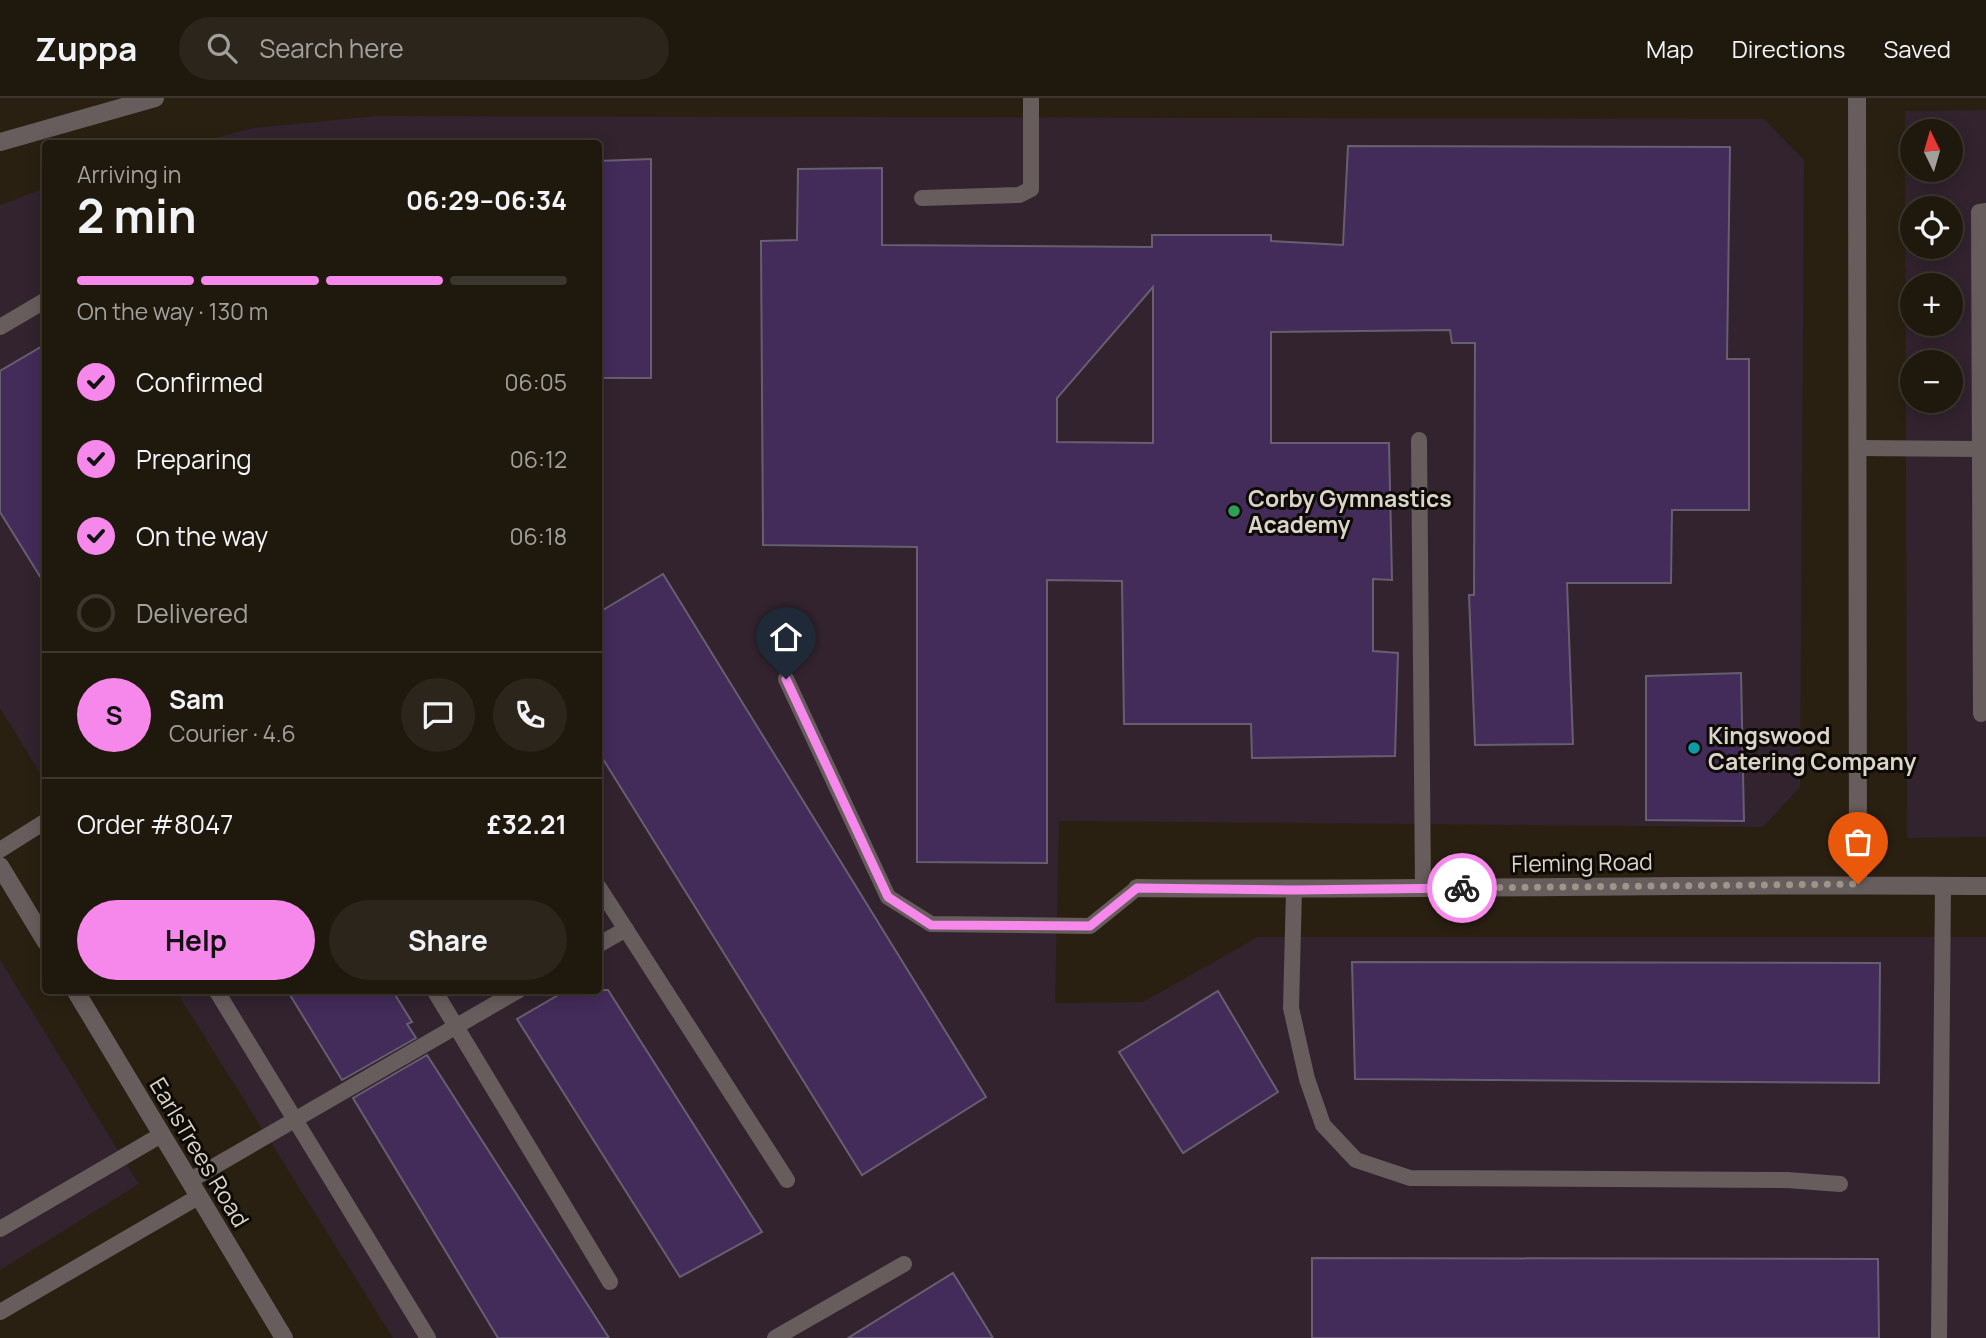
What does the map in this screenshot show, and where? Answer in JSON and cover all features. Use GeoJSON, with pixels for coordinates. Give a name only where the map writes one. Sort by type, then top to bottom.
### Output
{"type":"FeatureCollection","features":[{"type":"Feature","properties":{"kind":"street"},"geometry":{"type":"LineString","coordinates":[[0,142],[155,98]]}},
{"type":"Feature","properties":{"kind":"street"},"geometry":{"type":"LineString","coordinates":[[1857,98],[1858,884]]}},
{"type":"Feature","properties":{"kind":"street"},"geometry":{"type":"LineString","coordinates":[[0,866],[42,935]]}},
{"type":"Feature","properties":{"kind":"street","name":"Fleming Road"},"geometry":{"type":"LineString","coordinates":[[1137,888],[1294,890],[1858,884],[1986,886]]}},
{"type":"Feature","properties":{"kind":"street","name":"EarlsTrees Road"},"geometry":{"type":"LineString","coordinates":[[77,994],[284,1338]]}},
{"type":"Feature","properties":{"kind":"lane"},"geometry":{"type":"LineString","coordinates":[[922,198],[1019,195],[1031,189],[1031,98]]}},
{"type":"Feature","properties":{"kind":"lane"},"geometry":{"type":"LineString","coordinates":[[1981,714],[1979,212],[1986,211]]}},
{"type":"Feature","properties":{"kind":"lane"},"geometry":{"type":"LineString","coordinates":[[0,327],[42,302]]}},
{"type":"Feature","properties":{"kind":"lane"},"geometry":{"type":"LineString","coordinates":[[1419,440],[1423,888]]}},
{"type":"Feature","properties":{"kind":"lane"},"geometry":{"type":"LineString","coordinates":[[1858,448],[1980,449]]}},
{"type":"Feature","properties":{"kind":"lane"},"geometry":{"type":"LineString","coordinates":[[786,679],[888,897],[931,925],[1090,926],[1137,888]]}},
{"type":"Feature","properties":{"kind":"lane"},"geometry":{"type":"LineString","coordinates":[[0,849],[42,823]]}},
{"type":"Feature","properties":{"kind":"lane"},"geometry":{"type":"LineString","coordinates":[[1939,1338],[1943,885]]}},
{"type":"Feature","properties":{"kind":"lane"},"geometry":{"type":"LineString","coordinates":[[1294,890],[1291,1008],[1307,1079],[1323,1125],[1356,1160],[1410,1178],[1787,1180],[1840,1184]]}},
{"type":"Feature","properties":{"kind":"lane"},"geometry":{"type":"LineString","coordinates":[[602,892],[788,1180]]}},
{"type":"Feature","properties":{"kind":"lane"},"geometry":{"type":"LineString","coordinates":[[602,943],[626,929]]}},
{"type":"Feature","properties":{"kind":"lane"},"geometry":{"type":"LineString","coordinates":[[218,994],[428,1338]]}},
{"type":"Feature","properties":{"kind":"lane"},"geometry":{"type":"LineString","coordinates":[[436,994],[610,1282]]}},
{"type":"Feature","properties":{"kind":"lane"},"geometry":{"type":"LineString","coordinates":[[0,1312],[194,1189],[294,1119],[512,994]]}},
{"type":"Feature","properties":{"kind":"lane"},"geometry":{"type":"LineString","coordinates":[[0,1229],[161,1135]]}},
{"type":"Feature","properties":{"kind":"lane"},"geometry":{"type":"LineString","coordinates":[[775,1338],[904,1264]]}},
{"type":"Feature","properties":{"kind":"shaded area"},"geometry":{"type":"Polygon","coordinates":[[[1986,110],[1986,837],[1907,838],[1906,413],[1963,413],[1963,350],[1906,350],[1906,336],[1963,336],[1963,273],[1905,273],[1905,259],[1963,259],[1963,196],[1905,196],[1905,182],[1964,182],[1964,119],[1905,119],[1905,111],[1986,110]]]}},
{"type":"Feature","properties":{"kind":"shaded area"},"geometry":{"type":"Polygon","coordinates":[[[376,116],[1764,119],[1804,160],[1800,787],[1763,827],[1059,821],[1055,1003],[1143,1002],[1258,937],[1986,937],[1986,1338],[393,1338],[178,994],[602,994],[602,140],[207,140],[253,128],[376,116]]]}},
{"type":"Feature","properties":{"kind":"shaded area"},"geometry":{"type":"Polygon","coordinates":[[[42,189],[42,776],[0,708],[0,205],[42,189]]]}},
{"type":"Feature","properties":{"kind":"shaded area"},"geometry":{"type":"Polygon","coordinates":[[[0,960],[139,1184],[0,1270],[0,960]]]}},
{"type":"Feature","properties":{"kind":"building"},"geometry":{"type":"Polygon","coordinates":[[[1348,146],[1730,147],[1727,359],[1749,359],[1749,510],[1672,510],[1671,583],[1567,583],[1573,744],[1475,745],[1469,595],[1474,595],[1475,343],[1452,343],[1450,330],[1271,332],[1271,443],[1389,443],[1392,580],[1373,579],[1373,651],[1398,653],[1395,756],[1252,758],[1251,724],[1124,724],[1122,581],[1047,580],[1047,863],[917,862],[917,547],[763,545],[761,241],[797,240],[798,169],[882,168],[882,245],[1152,247],[1152,235],[1271,235],[1271,241],[1343,245],[1348,146]],[[1153,287],[1057,398],[1057,442],[1153,443],[1153,287]]]}},
{"type":"Feature","properties":{"kind":"building"},"geometry":{"type":"Polygon","coordinates":[[[651,159],[651,378],[602,378],[602,161],[651,159]]]}},
{"type":"Feature","properties":{"kind":"building"},"geometry":{"type":"Polygon","coordinates":[[[42,346],[42,580],[0,512],[0,371],[42,346]]]}},
{"type":"Feature","properties":{"kind":"building"},"geometry":{"type":"Polygon","coordinates":[[[663,574],[986,1097],[862,1175],[602,757],[602,611],[663,574]]]}},
{"type":"Feature","properties":{"kind":"building","name":"Kingswood Catering Company"},"geometry":{"type":"Polygon","coordinates":[[[1741,673],[1744,821],[1646,820],[1646,676],[1741,673]]]}},
{"type":"Feature","properties":{"kind":"building"},"geometry":{"type":"Polygon","coordinates":[[[1352,962],[1880,963],[1879,1083],[1355,1079],[1352,962]]]}},
{"type":"Feature","properties":{"kind":"building"},"geometry":{"type":"Polygon","coordinates":[[[602,990],[608,990],[762,1232],[680,1277],[517,1019],[560,994],[602,994],[602,990]]]}},
{"type":"Feature","properties":{"kind":"building"},"geometry":{"type":"Polygon","coordinates":[[[1218,991],[1278,1092],[1183,1153],[1119,1052],[1218,991]]]}},
{"type":"Feature","properties":{"kind":"building"},"geometry":{"type":"Polygon","coordinates":[[[289,994],[394,994],[412,1022],[407,1024],[416,1038],[342,1080],[289,994]]]}},
{"type":"Feature","properties":{"kind":"building"},"geometry":{"type":"Polygon","coordinates":[[[427,1055],[609,1338],[498,1338],[353,1098],[427,1055]]]}},
{"type":"Feature","properties":{"kind":"building"},"geometry":{"type":"Polygon","coordinates":[[[1312,1258],[1878,1259],[1879,1338],[1312,1338],[1312,1258]]]}},
{"type":"Feature","properties":{"kind":"building"},"geometry":{"type":"Polygon","coordinates":[[[953,1273],[993,1338],[848,1338],[953,1273]]]}},
{"type":"Feature","properties":{"kind":"way so far"},"geometry":{"type":"LineString","coordinates":[[1462,888],[1858,884]]}},
{"type":"Feature","properties":{"kind":"place","name":"Corby Gymnastics Academy"},"geometry":{"type":"Point","coordinates":[1234,511]}},
{"type":"Feature","properties":{"kind":"place","name":"Kingswood Catering Company"},"geometry":{"type":"Point","coordinates":[1694,748]}},
{"type":"Feature","properties":{"kind":"route"},"geometry":{"type":"LineString","coordinates":[[786,679],[888,897],[931,925],[1090,926],[1137,888],[1462,888]]}}]}
